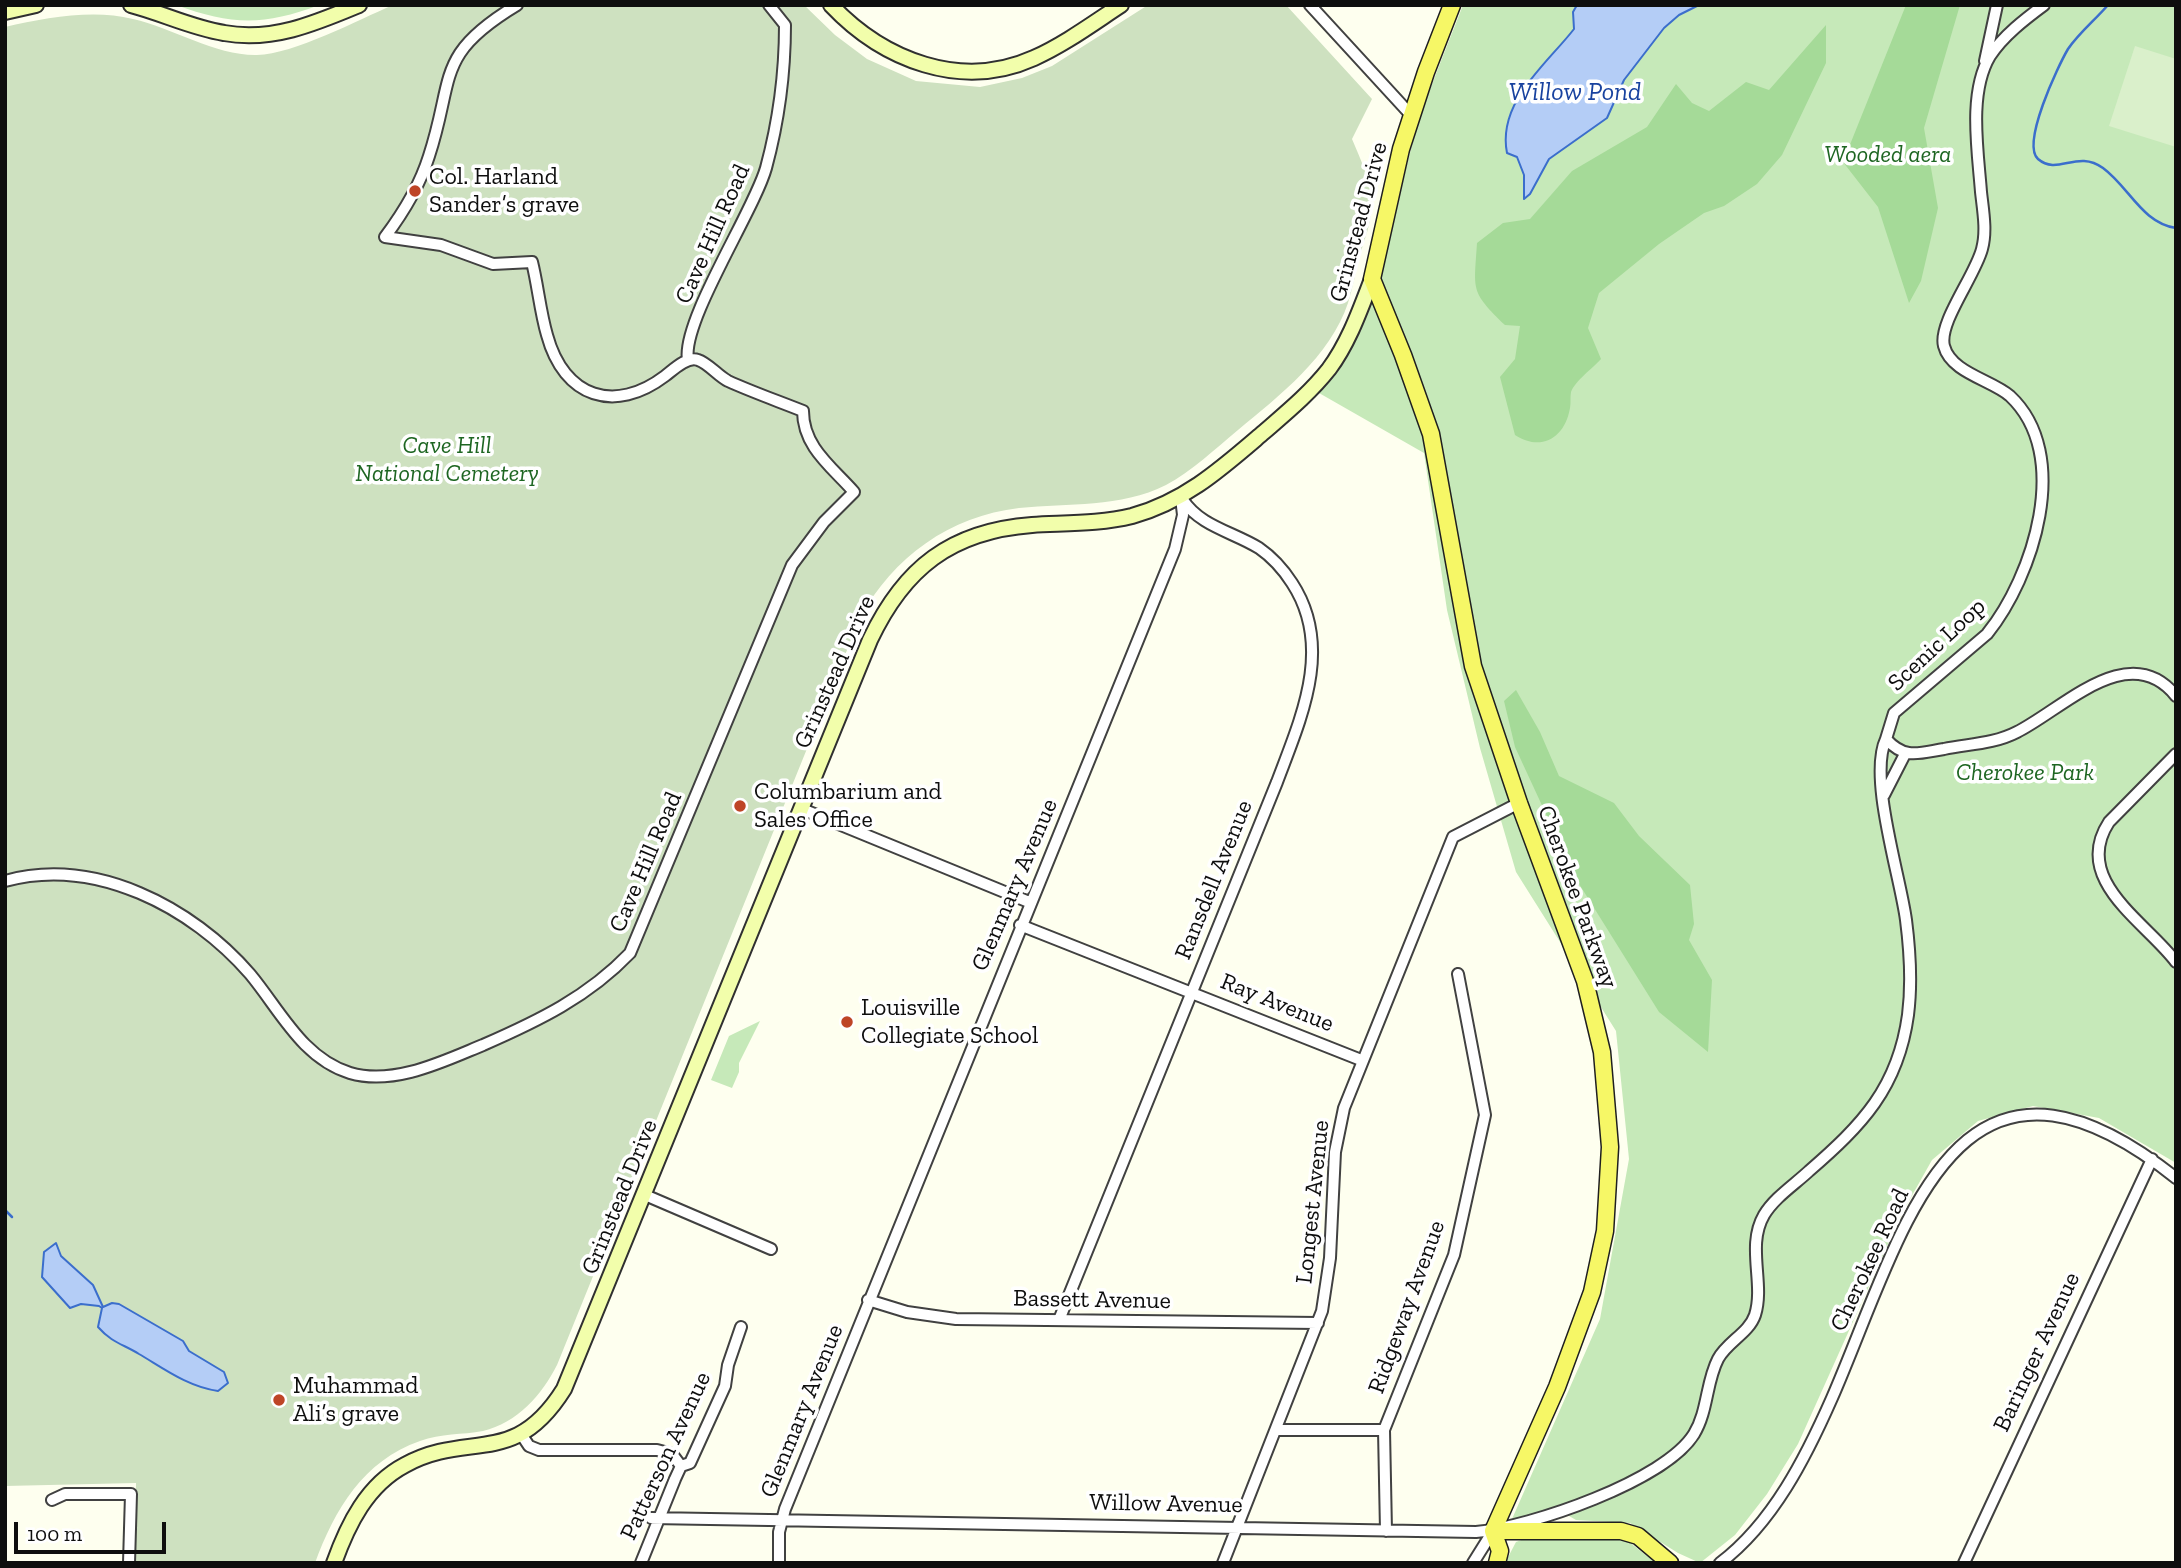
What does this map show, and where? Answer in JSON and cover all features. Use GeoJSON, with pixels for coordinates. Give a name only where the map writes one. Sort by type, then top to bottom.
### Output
{"type":"FeatureCollection","features":[{"type":"Feature","properties":{"kind":"main road"},"geometry":{"type":"LineString","coordinates":[[5,12],[36,5]]}},
{"type":"Feature","properties":{"kind":"main road"},"geometry":{"type":"LineString","coordinates":[[131,5],[221,33],[259,36],[296,30],[359,5]]}},
{"type":"Feature","properties":{"kind":"main road"},"geometry":{"type":"LineString","coordinates":[[831,5],[870,41],[887,51],[925,65],[962,71],[995,69],[1031,59],[1058,46],[1121,5]]}},
{"type":"Feature","properties":{"kind":"main road","name":"Grinstead Drive"},"geometry":{"type":"LineString","coordinates":[[334,1563],[352,1519],[378,1485],[394,1471],[428,1455],[484,1447],[521,1434],[544,1417],[564,1389],[880,619],[898,591],[925,563],[958,543],[994,530],[1129,517],[1181,498],[1229,462],[1318,381],[1353,329],[1372,279],[1411,115],[1452,5]]}},
{"type":"Feature","properties":{"kind":"main road","name":"Cherokee Parkway"},"geometry":{"type":"LineString","coordinates":[[1372,279],[1404,355],[1431,434],[1466,637],[1518,803],[1585,981],[1595,1020],[1608,1096],[1609,1196],[1599,1263],[1574,1344],[1493,1531]]}},
{"type":"Feature","properties":{"kind":"main road"},"geometry":{"type":"LineString","coordinates":[[1493,1531],[1500,1551],[1497,1563]]}},
{"type":"Feature","properties":{"kind":"main road","name":"Willow Avenue"},"geometry":{"type":"LineString","coordinates":[[1493,1531],[1622,1531],[1638,1536],[1670,1563]]}},
{"type":"Feature","properties":{"kind":"street"},"geometry":{"type":"LineString","coordinates":[[517,5],[479,30],[453,64],[429,157],[409,199],[385,237],[441,245],[494,264],[532,262],[547,337],[570,379],[586,391],[604,398],[622,398],[655,384],[688,360]]}},
{"type":"Feature","properties":{"kind":"street","name":"Cave Hill Road"},"geometry":{"type":"LineString","coordinates":[[5,881],[36,874],[71,876],[120,884],[157,900],[209,937],[248,972],[307,1047],[327,1062],[359,1074],[387,1076],[431,1065],[523,1027],[586,993],[630,953],[792,565],[824,522],[854,492],[814,450],[803,430],[803,411],[727,380],[698,360],[688,360],[687,350],[701,309],[766,170],[785,76],[785,25],[769,5]]}},
{"type":"Feature","properties":{"kind":"street"},"geometry":{"type":"LineString","coordinates":[[1310,5],[1411,115]]}},
{"type":"Feature","properties":{"kind":"street"},"geometry":{"type":"LineString","coordinates":[[1983,75],[1997,5]]}},
{"type":"Feature","properties":{"kind":"street","name":"Scenic Loop"},"geometry":{"type":"LineString","coordinates":[[1886,739],[1894,713],[1987,634],[2010,604],[2034,538],[2043,492],[2038,446],[2024,413],[2009,395],[1960,366],[1944,347],[1947,320],[1975,273],[1984,242],[1978,136],[1979,97],[1983,75],[1999,45],[2044,5]]}},
{"type":"Feature","properties":{"kind":"street","name":"Glenmary Avenue"},"geometry":{"type":"LineString","coordinates":[[779,1563],[782,1520],[1029,902],[1175,549],[1182,523],[1181,498]]}},
{"type":"Feature","properties":{"kind":"street","name":"Ransdell Avenue"},"geometry":{"type":"LineString","coordinates":[[1059,1320],[1301,719],[1311,673],[1313,631],[1304,603],[1281,568],[1243,538],[1195,516],[1181,498]]}},
{"type":"Feature","properties":{"kind":"street"},"geometry":{"type":"LineString","coordinates":[[1493,1531],[1582,1504],[1648,1472],[1689,1441],[1702,1417],[1716,1363],[1755,1315],[1756,1248],[1764,1215],[1779,1198],[1854,1131],[1880,1098],[1897,1058],[1908,1016],[1909,985],[1906,919],[1878,770],[1880,752],[1886,739],[1905,754],[1919,755],[2006,737],[2118,674],[2152,677],[2176,696]]}},
{"type":"Feature","properties":{"kind":"street"},"geometry":{"type":"LineString","coordinates":[[1884,795],[1905,754]]}},
{"type":"Feature","properties":{"kind":"street"},"geometry":{"type":"LineString","coordinates":[[2176,754],[2116,813],[2106,826],[2099,849],[2100,868],[2109,890],[2176,962]]}},
{"type":"Feature","properties":{"kind":"street","name":"Longest Avenue"},"geometry":{"type":"LineString","coordinates":[[1223,1563],[1318,1324],[1330,1258],[1335,1152],[1343,1108],[1453,837],[1518,803]]}},
{"type":"Feature","properties":{"kind":"street"},"geometry":{"type":"LineString","coordinates":[[802,809],[1029,902]]}},
{"type":"Feature","properties":{"kind":"street","name":"Ray Avenue"},"geometry":{"type":"LineString","coordinates":[[1020,925],[1362,1060]]}},
{"type":"Feature","properties":{"kind":"street","name":"Ridgeway Avenue"},"geometry":{"type":"LineString","coordinates":[[1386,1531],[1384,1430],[1454,1255],[1485,1115],[1458,974]]}},
{"type":"Feature","properties":{"kind":"street","name":"Cherokee Road"},"geometry":{"type":"LineString","coordinates":[[1720,1563],[1753,1532],[1791,1479],[1828,1406],[1908,1220],[1941,1166],[1960,1146],[1994,1122],[2039,1114],[2101,1128],[2152,1159],[2176,1178]]}},
{"type":"Feature","properties":{"kind":"street","name":"Baringer Avenue"},"geometry":{"type":"LineString","coordinates":[[1964,1563],[2152,1159]]}},
{"type":"Feature","properties":{"kind":"street"},"geometry":{"type":"LineString","coordinates":[[645,1195],[771,1249]]}},
{"type":"Feature","properties":{"kind":"street","name":"Bassett Avenue"},"geometry":{"type":"LineString","coordinates":[[869,1300],[932,1317],[1318,1324]]}},
{"type":"Feature","properties":{"kind":"street","name":"Patterson Avenue"},"geometry":{"type":"LineString","coordinates":[[641,1563],[655,1518],[681,1466],[690,1463],[725,1386],[728,1364],[741,1327]]}},
{"type":"Feature","properties":{"kind":"street"},"geometry":{"type":"LineString","coordinates":[[1277,1430],[1384,1430]]}},
{"type":"Feature","properties":{"kind":"street"},"geometry":{"type":"LineString","coordinates":[[521,1434],[529,1446],[539,1450],[657,1450],[672,1454],[681,1466]]}},
{"type":"Feature","properties":{"kind":"street"},"geometry":{"type":"LineString","coordinates":[[52,1500],[65,1494],[131,1494],[129,1563]]}},
{"type":"Feature","properties":{"kind":"street","name":"Willow Avenue"},"geometry":{"type":"LineString","coordinates":[[655,1518],[1493,1531]]}},
{"type":"Feature","properties":{"kind":"street","name":"Cherokee Parkway"},"geometry":{"type":"LineString","coordinates":[[1473,1563],[1493,1531]]}},
{"type":"Feature","properties":{"kind":"green space"},"geometry":{"type":"Polygon","coordinates":[[[176,5],[319,5],[281,17],[248,20],[214,16],[176,5]]]}},
{"type":"Feature","properties":{"kind":"green space","name":"Cave Hill National Cemetery"},"geometry":{"type":"Polygon","coordinates":[[[393,5],[804,5],[835,35],[867,59],[916,81],[980,87],[1022,78],[1052,66],[1148,5],[1286,5],[1372,99],[1352,139],[1370,188],[1370,219],[1348,303],[1329,341],[1286,389],[1194,466],[1166,485],[1131,498],[1019,508],[970,520],[926,543],[889,576],[873,596],[860,618],[557,1365],[536,1397],[517,1415],[495,1427],[428,1438],[382,1461],[367,1474],[342,1506],[315,1563],[135,1563],[136,1483],[5,1486],[5,27],[69,16],[117,16],[148,23],[226,51],[257,55],[307,43],[393,5]]]}},
{"type":"Feature","properties":{"kind":"green space","name":"Cherokee Park"},"geometry":{"type":"Polygon","coordinates":[[[1463,5],[2176,5],[2176,1163],[2099,1118],[2033,1106],[1978,1121],[1932,1160],[1901,1215],[1798,1444],[1767,1494],[1735,1535],[1700,1563],[1678,1553],[1630,1523],[1576,1520],[1557,1509],[1512,1519],[1600,1319],[1629,1159],[1616,1031],[1516,872],[1480,748],[1447,610],[1424,453],[1319,393],[1342,363],[1373,300],[1416,131],[1463,5]]]}},
{"type":"Feature","properties":{"kind":"green space","name":"Wooded aera"},"geometry":{"type":"Polygon","coordinates":[[[1906,5],[1960,5],[1924,128],[1938,208],[1921,281],[1909,303],[1878,207],[1843,162],[1906,5]]]}},
{"type":"Feature","properties":{"kind":"green space"},"geometry":{"type":"Polygon","coordinates":[[[1826,25],[1826,63],[1782,155],[1757,184],[1724,206],[1704,213],[1659,244],[1599,293],[1588,328],[1601,359],[1573,388],[1563,427],[1543,442],[1525,440],[1515,435],[1500,377],[1515,359],[1520,326],[1505,325],[1480,297],[1475,281],[1477,243],[1503,223],[1530,219],[1572,171],[1647,127],[1676,84],[1692,103],[1709,111],[1746,82],[1769,90],[1826,25]]]}},
{"type":"Feature","properties":{"kind":"green space"},"geometry":{"type":"Polygon","coordinates":[[[2135,46],[2176,59],[2176,147],[2109,126],[2135,46]]]}},
{"type":"Feature","properties":{"kind":"green space"},"geometry":{"type":"Polygon","coordinates":[[[1516,690],[1540,732],[1559,776],[1614,803],[1639,836],[1690,885],[1694,924],[1689,940],[1712,980],[1708,1052],[1659,1012],[1576,879],[1515,747],[1504,701],[1516,690]]]}},
{"type":"Feature","properties":{"kind":"green space"},"geometry":{"type":"Polygon","coordinates":[[[760,1021],[739,1063],[739,1072],[732,1088],[711,1080],[729,1036],[760,1021]]]}},
{"type":"Feature","properties":{"kind":"green space"},"geometry":{"type":"Polygon","coordinates":[[[1612,1537],[1629,1542],[1656,1563],[1505,1563],[1516,1542],[1524,1539],[1612,1537]]]}},
{"type":"Feature","properties":{"kind":"water","name":"Willow Pond"},"geometry":{"type":"Polygon","coordinates":[[[1577,5],[1699,5],[1679,15],[1664,28],[1624,80],[1607,118],[1549,159],[1530,194],[1524,199],[1524,175],[1517,157],[1507,153],[1509,117],[1526,85],[1574,29],[1573,12],[1577,5]]]}},
{"type":"Feature","properties":{"kind":"water"},"geometry":{"type":"Polygon","coordinates":[[[56,1243],[61,1256],[93,1285],[103,1307],[112,1303],[119,1304],[183,1341],[189,1351],[224,1372],[228,1383],[218,1391],[186,1381],[103,1332],[98,1327],[102,1308],[99,1306],[81,1304],[70,1308],[42,1277],[44,1252],[56,1243]]]}},
{"type":"Feature","properties":{"kind":"waterway"},"geometry":{"type":"LineString","coordinates":[[2108,5],[2077,37],[2063,58],[2037,122],[2034,151],[2038,159],[2053,165],[2076,161],[2094,163],[2112,176],[2145,212],[2164,225],[2176,228]]}},
{"type":"Feature","properties":{"kind":"waterway"},"geometry":{"type":"LineString","coordinates":[[5,1210],[12,1217]]}},
{"type":"Feature","properties":{"kind":"place","name":"Col. Harland Sander’s grave"},"geometry":{"type":"Point","coordinates":[415,191]}},
{"type":"Feature","properties":{"kind":"place","name":"Columbarium and Sales Office"},"geometry":{"type":"Point","coordinates":[740,806]}},
{"type":"Feature","properties":{"kind":"place","name":"Louisville Collegiate School"},"geometry":{"type":"Point","coordinates":[847,1022]}},
{"type":"Feature","properties":{"kind":"place","name":"Muhammad Ali’s grave"},"geometry":{"type":"Point","coordinates":[279,1400]}}]}
